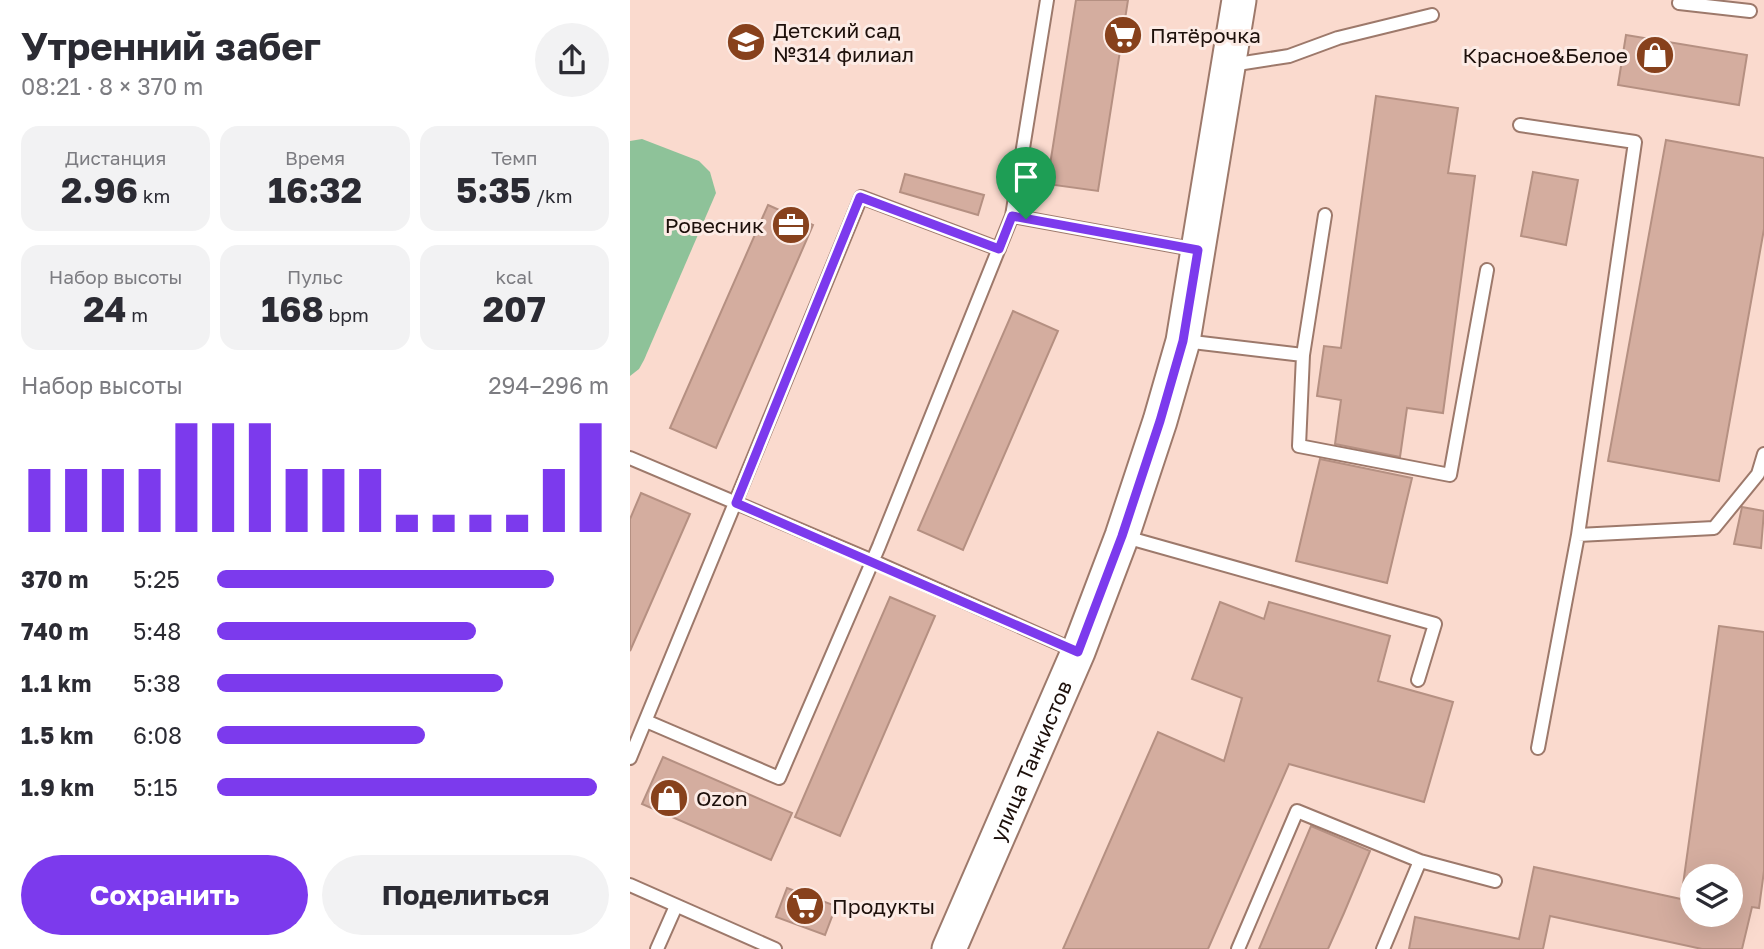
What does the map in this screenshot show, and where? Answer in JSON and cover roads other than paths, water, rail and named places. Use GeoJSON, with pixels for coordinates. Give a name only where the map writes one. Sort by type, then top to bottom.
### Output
{"type":"FeatureCollection","features":[{"type":"Feature","properties":{"kind":"main road","name":"улица Танкистов"},"geometry":{"type":"LineString","coordinates":[[949,949],[1078,652],[1122,536],[1160,421],[1183,341],[1239,0]]}},
{"type":"Feature","properties":{"kind":"lane"},"geometry":{"type":"LineString","coordinates":[[646,721],[779,778],[873,561],[1012,216],[1047,0]]}},
{"type":"Feature","properties":{"kind":"lane"},"geometry":{"type":"LineString","coordinates":[[1679,0],[1679,3],[1750,11]]}},
{"type":"Feature","properties":{"kind":"lane"},"geometry":{"type":"LineString","coordinates":[[1227,66],[1289,56],[1338,38],[1432,15]]}},
{"type":"Feature","properties":{"kind":"lane"},"geometry":{"type":"LineString","coordinates":[[1520,125],[1636,142],[1578,535],[1538,748]]}},
{"type":"Feature","properties":{"kind":"lane"},"geometry":{"type":"LineString","coordinates":[[630,758],[860,197],[999,249]]}},
{"type":"Feature","properties":{"kind":"lane"},"geometry":{"type":"LineString","coordinates":[[1325,215],[1303,355],[1298,446],[1450,475],[1487,270]]}},
{"type":"Feature","properties":{"kind":"lane"},"geometry":{"type":"LineString","coordinates":[[1012,216],[1198,250]]}},
{"type":"Feature","properties":{"kind":"lane"},"geometry":{"type":"LineString","coordinates":[[1183,341],[1303,355]]}},
{"type":"Feature","properties":{"kind":"lane"},"geometry":{"type":"LineString","coordinates":[[1578,535],[1714,528],[1758,474],[1764,454]]}},
{"type":"Feature","properties":{"kind":"lane"},"geometry":{"type":"LineString","coordinates":[[630,458],[1078,652]]}},
{"type":"Feature","properties":{"kind":"lane"},"geometry":{"type":"LineString","coordinates":[[1122,536],[1435,624],[1418,680]]}},
{"type":"Feature","properties":{"kind":"lane"},"geometry":{"type":"LineString","coordinates":[[1238,949],[1297,811],[1420,862],[1495,881]]}},
{"type":"Feature","properties":{"kind":"lane"},"geometry":{"type":"LineString","coordinates":[[1383,949],[1420,862]]}},
{"type":"Feature","properties":{"kind":"lane"},"geometry":{"type":"LineString","coordinates":[[630,885],[775,949]]}},
{"type":"Feature","properties":{"kind":"lane"},"geometry":{"type":"LineString","coordinates":[[657,949],[676,906]]}},
{"type":"Feature","properties":{"kind":"place","name":"Пятёрочка"},"geometry":{"type":"Point","coordinates":[1123,35]}},
{"type":"Feature","properties":{"kind":"place","name":"Детский сад №314 филиал"},"geometry":{"type":"Point","coordinates":[746,42]}},
{"type":"Feature","properties":{"kind":"place","name":"Красное&Белое"},"geometry":{"type":"Point","coordinates":[1655,55]}},
{"type":"Feature","properties":{"kind":"place","name":"Ровесник"},"geometry":{"type":"Point","coordinates":[791,225]}},
{"type":"Feature","properties":{"kind":"place","name":"Ozon"},"geometry":{"type":"Point","coordinates":[669,798]}},
{"type":"Feature","properties":{"kind":"place","name":"Продукты"},"geometry":{"type":"Point","coordinates":[805,906]}}]}
